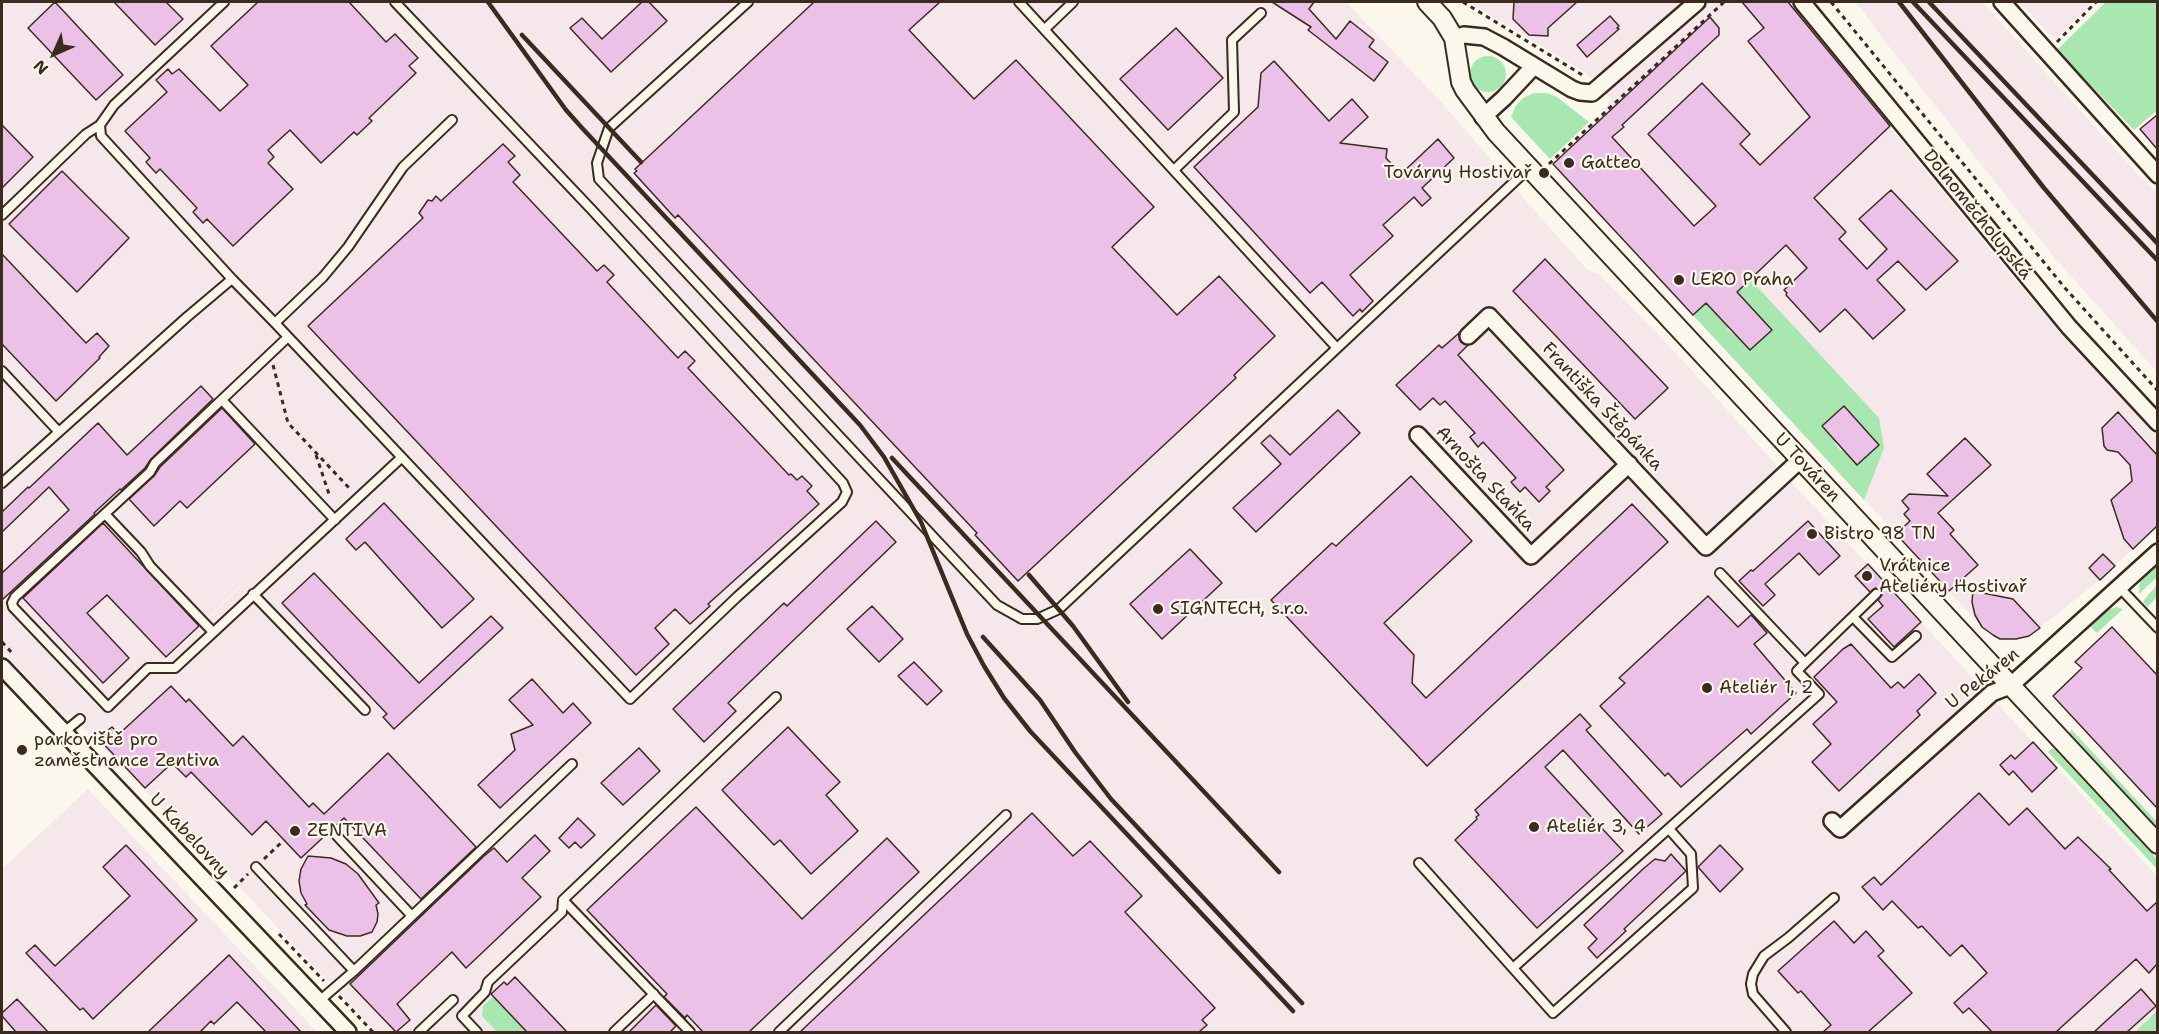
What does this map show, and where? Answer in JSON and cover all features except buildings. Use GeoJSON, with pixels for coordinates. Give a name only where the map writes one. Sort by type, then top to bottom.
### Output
{"type":"FeatureCollection","features":[{"type":"Feature","properties":{"kind":"street"},"geometry":{"type":"LineString","coordinates":[[1454,38],[1464,35],[1484,37],[1580,92],[1593,93],[1697,2]]}},
{"type":"Feature","properties":{"kind":"street","name":"Dolnoměcholupská"},"geometry":{"type":"LineString","coordinates":[[1802,2],[2069,327],[2157,423]]}},
{"type":"Feature","properties":{"kind":"street"},"geometry":{"type":"LineString","coordinates":[[2002,2],[2157,175]]}},
{"type":"Feature","properties":{"kind":"street","name":"U Továren"},"geometry":{"type":"LineString","coordinates":[[1430,4],[1454,38],[1461,82],[1483,117],[2157,844]]}},
{"type":"Feature","properties":{"kind":"street"},"geometry":{"type":"LineString","coordinates":[[1483,117],[1534,66]]}},
{"type":"Feature","properties":{"kind":"street","name":"Františka Štěpánka"},"geometry":{"type":"LineString","coordinates":[[1468,336],[1489,316],[1706,547],[1800,460]]}},
{"type":"Feature","properties":{"kind":"street","name":"Arnošta Staňka"},"geometry":{"type":"LineString","coordinates":[[1418,435],[1531,556],[1629,464]]}},
{"type":"Feature","properties":{"kind":"street","name":"U Pekáren"},"geometry":{"type":"LineString","coordinates":[[1832,821],[1840,829],[1992,693],[2010,686],[2157,552]]}},
{"type":"Feature","properties":{"kind":"street","name":"U Kabelovny"},"geometry":{"type":"LineString","coordinates":[[2,667],[348,1032]]}},
{"type":"Feature","properties":{"kind":"lane"},"geometry":{"type":"LineString","coordinates":[[2,216],[86,134],[100,125],[114,105],[224,2]]}},
{"type":"Feature","properties":{"kind":"lane"},"geometry":{"type":"LineString","coordinates":[[100,125],[101,136],[232,279],[630,699],[737,597],[842,502],[848,492],[843,483],[638,261],[395,2]]}},
{"type":"Feature","properties":{"kind":"lane"},"geometry":{"type":"LineString","coordinates":[[748,2],[609,128],[597,163],[599,179],[997,605],[1022,620],[1037,619],[1059,609],[1529,168]]}},
{"type":"Feature","properties":{"kind":"lane"},"geometry":{"type":"LineString","coordinates":[[1019,2],[1336,347]]}},
{"type":"Feature","properties":{"kind":"lane"},"geometry":{"type":"LineString","coordinates":[[1045,29],[1073,2]]}},
{"type":"Feature","properties":{"kind":"lane"},"geometry":{"type":"LineString","coordinates":[[1174,170],[1234,112],[1232,40],[1261,13]]}},
{"type":"Feature","properties":{"kind":"lane"},"geometry":{"type":"LineString","coordinates":[[275,323],[323,277],[348,248],[403,167],[452,120]]}},
{"type":"Feature","properties":{"kind":"lane"},"geometry":{"type":"LineString","coordinates":[[2,483],[232,279]]}},
{"type":"Feature","properties":{"kind":"lane"},"geometry":{"type":"LineString","coordinates":[[288,337],[154,463],[150,472],[15,597],[13,607],[108,707],[148,668],[175,668],[401,458]]}},
{"type":"Feature","properties":{"kind":"lane"},"geometry":{"type":"LineString","coordinates":[[2,370],[58,431]]}},
{"type":"Feature","properties":{"kind":"lane"},"geometry":{"type":"LineString","coordinates":[[222,400],[335,520]]}},
{"type":"Feature","properties":{"kind":"lane"},"geometry":{"type":"LineString","coordinates":[[105,514],[141,552],[150,566],[213,632]]}},
{"type":"Feature","properties":{"kind":"lane"},"geometry":{"type":"LineString","coordinates":[[1720,573],[1805,663]]}},
{"type":"Feature","properties":{"kind":"lane"},"geometry":{"type":"LineString","coordinates":[[2119,587],[2157,628]]}},
{"type":"Feature","properties":{"kind":"lane"},"geometry":{"type":"LineString","coordinates":[[253,594],[365,710]]}},
{"type":"Feature","properties":{"kind":"lane"},"geometry":{"type":"LineString","coordinates":[[1513,968],[1820,694],[1797,671],[1876,594]]}},
{"type":"Feature","properties":{"kind":"lane"},"geometry":{"type":"LineString","coordinates":[[1853,616],[1892,657],[1916,636]]}},
{"type":"Feature","properties":{"kind":"lane"},"geometry":{"type":"LineString","coordinates":[[477,1032],[462,1016],[484,992],[488,982],[562,912],[563,900],[776,697]]}},
{"type":"Feature","properties":{"kind":"lane"},"geometry":{"type":"LineString","coordinates":[[64,732],[80,719]]}},
{"type":"Feature","properties":{"kind":"lane"},"geometry":{"type":"LineString","coordinates":[[318,1002],[354,971],[572,764]]}},
{"type":"Feature","properties":{"kind":"lane"},"geometry":{"type":"LineString","coordinates":[[779,1032],[1005,815]]}},
{"type":"Feature","properties":{"kind":"lane"},"geometry":{"type":"LineString","coordinates":[[1419,863],[1553,1013],[1694,888],[1691,854],[1669,829]]}},
{"type":"Feature","properties":{"kind":"lane"},"geometry":{"type":"LineString","coordinates":[[337,836],[412,916]]}},
{"type":"Feature","properties":{"kind":"lane"},"geometry":{"type":"LineString","coordinates":[[256,867],[354,971]]}},
{"type":"Feature","properties":{"kind":"lane"},"geometry":{"type":"LineString","coordinates":[[1786,1032],[1753,994],[1751,984],[1753,974],[1764,956],[1834,898]]}},
{"type":"Feature","properties":{"kind":"lane"},"geometry":{"type":"LineString","coordinates":[[563,900],[690,1032]]}},
{"type":"Feature","properties":{"kind":"lane"},"geometry":{"type":"LineString","coordinates":[[614,1032],[654,994]]}},
{"type":"Feature","properties":{"kind":"lane"},"geometry":{"type":"LineString","coordinates":[[419,1032],[453,1000]]}},
{"type":"Feature","properties":{"kind":"path"},"geometry":{"type":"LineString","coordinates":[[1464,2],[1582,74],[1598,90]]}},
{"type":"Feature","properties":{"kind":"path"},"geometry":{"type":"LineString","coordinates":[[1548,165],[1724,2]]}},
{"type":"Feature","properties":{"kind":"path"},"geometry":{"type":"LineString","coordinates":[[1831,2],[2065,288],[2157,391]]}},
{"type":"Feature","properties":{"kind":"path"},"geometry":{"type":"LineString","coordinates":[[2047,52],[2096,2]]}},
{"type":"Feature","properties":{"kind":"path"},"geometry":{"type":"LineString","coordinates":[[268,356],[272,360],[288,423],[350,489]]}},
{"type":"Feature","properties":{"kind":"path"},"geometry":{"type":"LineString","coordinates":[[242,896],[234,887],[284,840]]}},
{"type":"Feature","properties":{"kind":"path"},"geometry":{"type":"LineString","coordinates":[[275,930],[373,1032]]}},
{"type":"Feature","properties":{"kind":"shaded area"},"geometry":{"type":"Polygon","coordinates":[[[2,2],[1346,2],[1444,105],[1588,270],[1600,275],[1686,364],[1794,485],[2157,876],[2157,1012],[2135,1032],[376,1032],[230,877],[70,714],[65,717],[2,650],[2,2]],[[282,545],[162,662],[142,669],[162,665],[282,545]]]}},
{"type":"Feature","properties":{"kind":"shaded area"},"geometry":{"type":"Polygon","coordinates":[[[1469,2],[1788,2],[2015,280],[2157,438],[2157,526],[2100,580],[2029,636],[2002,639],[1982,627],[1553,164],[1598,121],[1611,99],[1586,73],[1469,2]]]}},
{"type":"Feature","properties":{"kind":"shaded area"},"geometry":{"type":"Polygon","coordinates":[[[1856,2],[1982,2],[2143,180],[2157,192],[2157,372],[2053,256],[1856,2]]]}},
{"type":"Feature","properties":{"kind":"shaded area"},"geometry":{"type":"Polygon","coordinates":[[[2019,2],[2093,2],[2055,40],[2019,2]]]}},
{"type":"Feature","properties":{"kind":"shaded area"},"geometry":{"type":"Polygon","coordinates":[[[88,789],[317,1032],[2,1032],[2,869],[88,789]]]}},
{"type":"Feature","properties":{"kind":"green space"},"geometry":{"type":"Polygon","coordinates":[[[2106,2],[2157,2],[2157,115],[2155,112],[2134,130],[2057,50],[2106,2]]]}},
{"type":"Feature","properties":{"kind":"green space"},"geometry":{"type":"Polygon","coordinates":[[[1488,56],[1501,61],[1506,74],[1501,87],[1488,92],[1475,87],[1470,74],[1475,61],[1488,56]]]}},
{"type":"Feature","properties":{"kind":"green space"},"geometry":{"type":"Polygon","coordinates":[[[1534,93],[1547,93],[1557,97],[1589,122],[1550,159],[1511,117],[1515,107],[1523,98],[1534,93]]]}},
{"type":"Feature","properties":{"kind":"green space"},"geometry":{"type":"Polygon","coordinates":[[[1735,263],[1879,418],[1884,448],[1864,500],[1693,315],[1705,304],[1735,263]],[[1736,291],[1727,329],[1734,335],[1772,330],[1736,291]],[[1844,406],[1822,426],[1841,451],[1843,449],[1857,465],[1879,445],[1844,406]]]}},
{"type":"Feature","properties":{"kind":"green space"},"geometry":{"type":"Polygon","coordinates":[[[2158,561],[2157,577],[2139,594],[2140,578],[2158,561]]]}},
{"type":"Feature","properties":{"kind":"green space"},"geometry":{"type":"Polygon","coordinates":[[[2157,585],[2157,597],[2147,607],[2143,601],[2157,585]]]}},
{"type":"Feature","properties":{"kind":"green space"},"geometry":{"type":"Polygon","coordinates":[[[2116,607],[2123,609],[2097,633],[2089,625],[2105,611],[2116,607]]]}},
{"type":"Feature","properties":{"kind":"green space"},"geometry":{"type":"Polygon","coordinates":[[[2072,730],[2157,822],[2157,831],[2067,735],[2072,730]]]}},
{"type":"Feature","properties":{"kind":"green space"},"geometry":{"type":"Polygon","coordinates":[[[2053,748],[2157,859],[2157,869],[2048,752],[2053,748]]]}},
{"type":"Feature","properties":{"kind":"green space"},"geometry":{"type":"Polygon","coordinates":[[[493,997],[527,1032],[497,1032],[482,1016],[483,1006],[493,997]]]}},
{"type":"Feature","properties":{"kind":"green space"},"geometry":{"type":"Polygon","coordinates":[[[2157,1011],[2157,1030],[2155,1032],[2135,1032],[2157,1011]]]}},
{"type":"Feature","properties":{"kind":"railway"},"geometry":{"type":"LineString","coordinates":[[488,2],[566,110],[860,425],[884,457],[921,522],[967,634],[984,666],[1004,698],[1030,731],[1293,1011]]}},
{"type":"Feature","properties":{"kind":"railway"},"geometry":{"type":"LineString","coordinates":[[1899,2],[2044,188],[2158,322]]}},
{"type":"Feature","properties":{"kind":"railway"},"geometry":{"type":"LineString","coordinates":[[1913,2],[2158,261]]}},
{"type":"Feature","properties":{"kind":"railway"},"geometry":{"type":"LineString","coordinates":[[1929,2],[2158,244]]}},
{"type":"Feature","properties":{"kind":"railway"},"geometry":{"type":"LineString","coordinates":[[522,35],[641,162]]}},
{"type":"Feature","properties":{"kind":"railway"},"geometry":{"type":"LineString","coordinates":[[892,458],[1279,872]]}},
{"type":"Feature","properties":{"kind":"railway"},"geometry":{"type":"LineString","coordinates":[[1029,575],[1073,626],[1128,702]]}},
{"type":"Feature","properties":{"kind":"railway"},"geometry":{"type":"LineString","coordinates":[[983,637],[1040,700],[1075,752],[1111,799],[1302,1003]]}},
{"type":"Feature","properties":{"kind":"place","name":"Gatteo"},"geometry":{"type":"Point","coordinates":[1569,163]}},
{"type":"Feature","properties":{"kind":"place","name":"Továrny Hostivař"},"geometry":{"type":"Point","coordinates":[1544,173]}},
{"type":"Feature","properties":{"kind":"place","name":"LERO Praha"},"geometry":{"type":"Point","coordinates":[1679,280]}},
{"type":"Feature","properties":{"kind":"place","name":"Bistro 98 TN"},"geometry":{"type":"Point","coordinates":[1812,534]}},
{"type":"Feature","properties":{"kind":"place","name":"Vrátnice Ateliéry Hostivař"},"geometry":{"type":"Point","coordinates":[1867,576]}},
{"type":"Feature","properties":{"kind":"place","name":"SIGNTECH, s.r.o."},"geometry":{"type":"Point","coordinates":[1158,609]}},
{"type":"Feature","properties":{"kind":"place","name":"Ateliér 1, 2"},"geometry":{"type":"Point","coordinates":[1707,688]}},
{"type":"Feature","properties":{"kind":"place","name":"parkoviště pro zaměstnance Zentiva"},"geometry":{"type":"Point","coordinates":[22,750]}},
{"type":"Feature","properties":{"kind":"place","name":"Ateliér 3, 4"},"geometry":{"type":"Point","coordinates":[1534,827]}},
{"type":"Feature","properties":{"kind":"place","name":"ZENTIVA"},"geometry":{"type":"Point","coordinates":[295,831]}}]}
